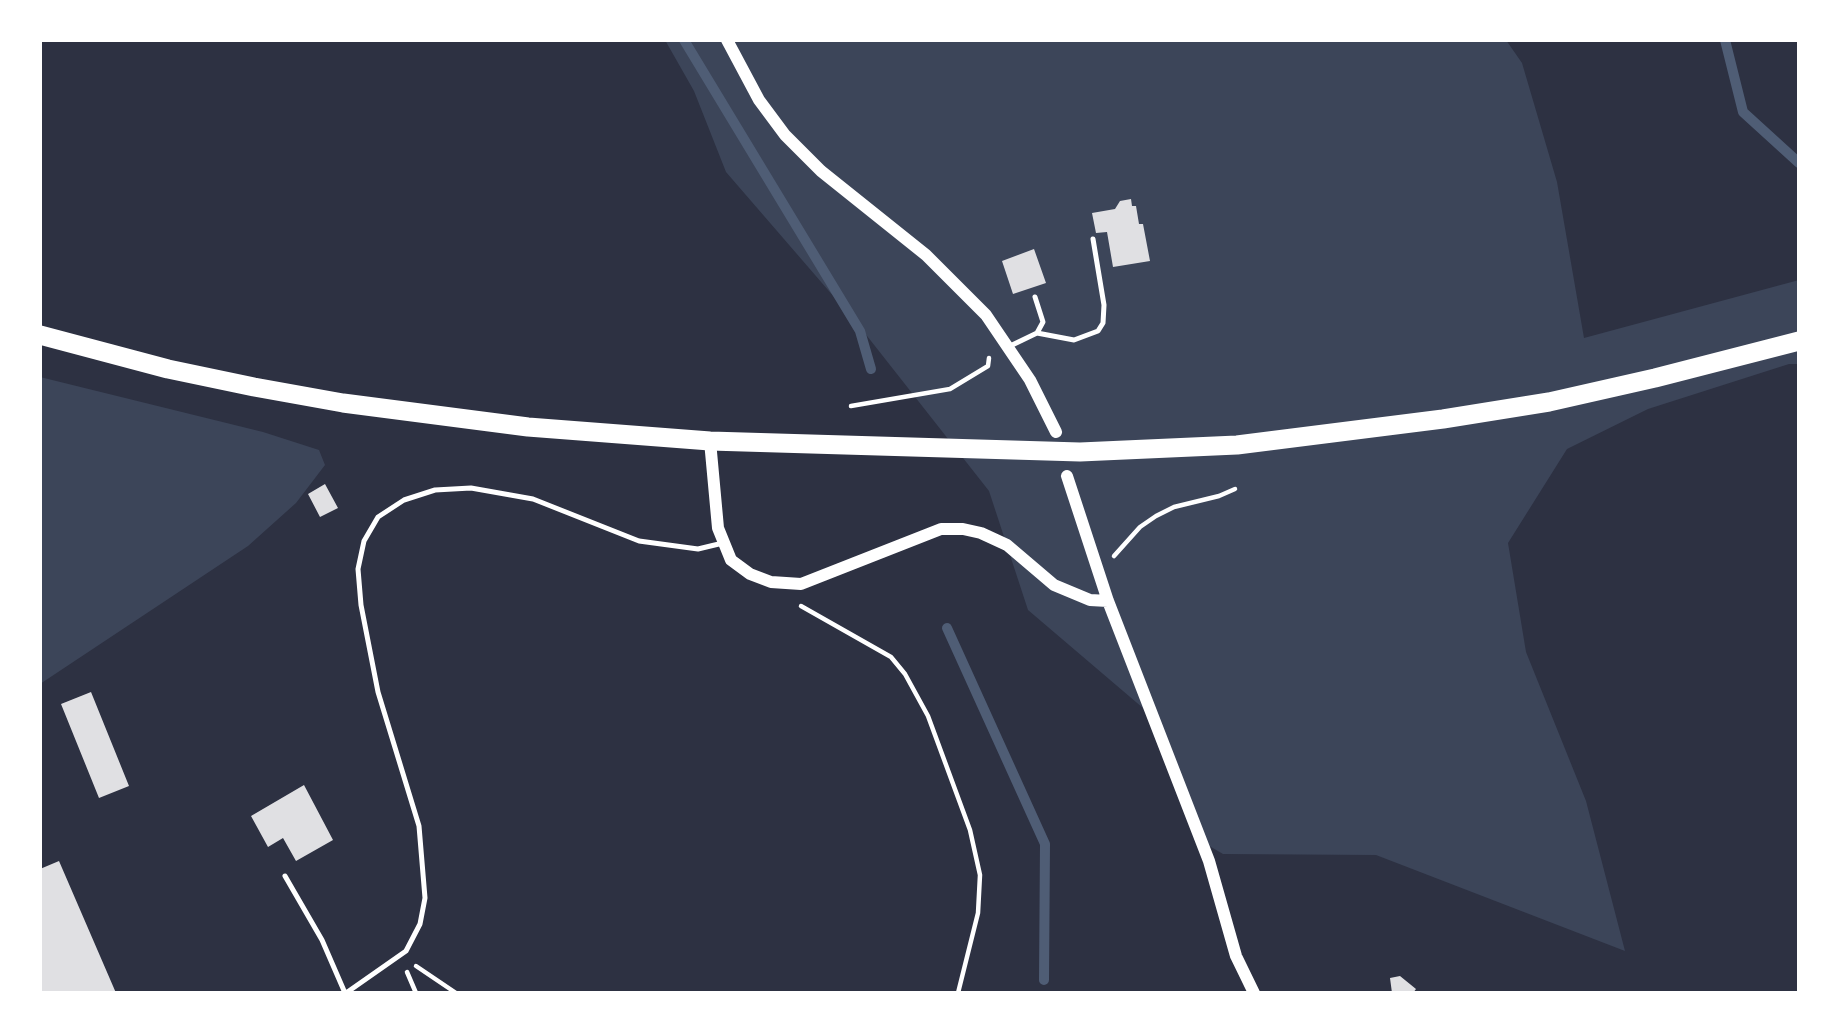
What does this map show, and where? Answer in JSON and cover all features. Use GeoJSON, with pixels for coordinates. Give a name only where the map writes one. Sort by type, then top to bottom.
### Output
{"type":"FeatureCollection","features":[{"type":"Feature","properties":{"kind":"highway"},"geometry":{"type":"LineString","coordinates":[[40,335],[168,369],[344,403],[528,427],[710,441],[999,452],[1094,452],[1237,445],[1332,435],[1549,402],[1799,341]]}},
{"type":"Feature","properties":{"kind":"street"},"geometry":{"type":"LineString","coordinates":[[727,40],[759,100],[785,135],[821,171],[926,254],[962,288],[1008,347],[1046,408],[1056,432]]}},
{"type":"Feature","properties":{"kind":"street"},"geometry":{"type":"LineString","coordinates":[[710,441],[718,528],[731,560],[750,574],[771,582],[802,584],[941,529],[963,530],[981,533],[1007,545],[1054,585],[1082,597],[1108,601]]}},
{"type":"Feature","properties":{"kind":"street"},"geometry":{"type":"LineString","coordinates":[[1068,476],[1108,601],[1209,861],[1236,956],[1254,993]]}},
{"type":"Feature","properties":{"kind":"lane"},"geometry":{"type":"LineString","coordinates":[[1037,333],[1074,340],[1098,331],[1103,323],[1104,305],[1093,239]]}},
{"type":"Feature","properties":{"kind":"lane"},"geometry":{"type":"LineString","coordinates":[[1008,347],[1037,333],[1043,322],[1035,297]]}},
{"type":"Feature","properties":{"kind":"lane"},"geometry":{"type":"LineString","coordinates":[[285,876],[321,940],[345,993],[406,951],[420,924],[425,898],[419,826],[378,692],[362,616],[358,569],[364,541],[378,517],[404,500],[425,494],[471,488],[534,499],[639,541],[698,549],[723,543]]}},
{"type":"Feature","properties":{"kind":"path"},"geometry":{"type":"LineString","coordinates":[[851,406],[950,389],[988,366],[989,354],[1008,347]]}},
{"type":"Feature","properties":{"kind":"path"},"geometry":{"type":"LineString","coordinates":[[1101,579],[1118,550],[1140,527],[1156,516],[1174,507],[1235,489]]}},
{"type":"Feature","properties":{"kind":"path"},"geometry":{"type":"LineString","coordinates":[[802,584],[802,606],[891,657],[905,674],[928,716],[970,830],[980,875],[978,913],[958,993]]}},
{"type":"Feature","properties":{"kind":"path"},"geometry":{"type":"LineString","coordinates":[[399,956],[456,993]]}},
{"type":"Feature","properties":{"kind":"shaded area"},"geometry":{"type":"Polygon","coordinates":[[[665,40],[1506,40],[1522,63],[1557,182],[1584,338],[1799,280],[1799,364],[1789,364],[1648,409],[1567,449],[1508,543],[1526,652],[1586,801],[1625,951],[1376,855],[1223,854],[1194,837],[1150,714],[1028,610],[989,491],[860,327],[726,172],[694,91],[665,40]]]}},
{"type":"Feature","properties":{"kind":"shaded area"},"geometry":{"type":"Polygon","coordinates":[[[40,377],[263,432],[319,450],[325,465],[296,503],[248,546],[40,684],[40,377]]]}},
{"type":"Feature","properties":{"kind":"building"},"geometry":{"type":"Polygon","coordinates":[[[1131,199],[1132,206],[1136,206],[1139,224],[1143,224],[1150,261],[1113,267],[1107,232],[1096,233],[1092,213],[1115,209],[1120,201],[1131,199]]]}},
{"type":"Feature","properties":{"kind":"building"},"geometry":{"type":"Polygon","coordinates":[[[1034,249],[1046,283],[1013,294],[1002,261],[1034,249]]]}},
{"type":"Feature","properties":{"kind":"building"},"geometry":{"type":"Polygon","coordinates":[[[325,484],[338,508],[320,517],[308,494],[325,484]]]}},
{"type":"Feature","properties":{"kind":"building"},"geometry":{"type":"Polygon","coordinates":[[[91,692],[129,786],[99,798],[61,704],[91,692]]]}},
{"type":"Feature","properties":{"kind":"building"},"geometry":{"type":"Polygon","coordinates":[[[304,785],[333,840],[296,861],[283,838],[268,847],[251,816],[304,785]]]}},
{"type":"Feature","properties":{"kind":"building"},"geometry":{"type":"Polygon","coordinates":[[[59,861],[116,993],[40,993],[40,869],[59,861]]]}},
{"type":"Feature","properties":{"kind":"building"},"geometry":{"type":"Polygon","coordinates":[[[1400,976],[1416,989],[1413,993],[1392,993],[1390,978],[1400,976]]]}},
{"type":"Feature","properties":{"kind":"waterway"},"geometry":{"type":"LineString","coordinates":[[684,40],[860,331],[871,369]]}},
{"type":"Feature","properties":{"kind":"waterway"},"geometry":{"type":"LineString","coordinates":[[1725,40],[1743,112],[1799,163]]}},
{"type":"Feature","properties":{"kind":"waterway"},"geometry":{"type":"LineString","coordinates":[[947,628],[1045,844],[1044,980]]}}]}
